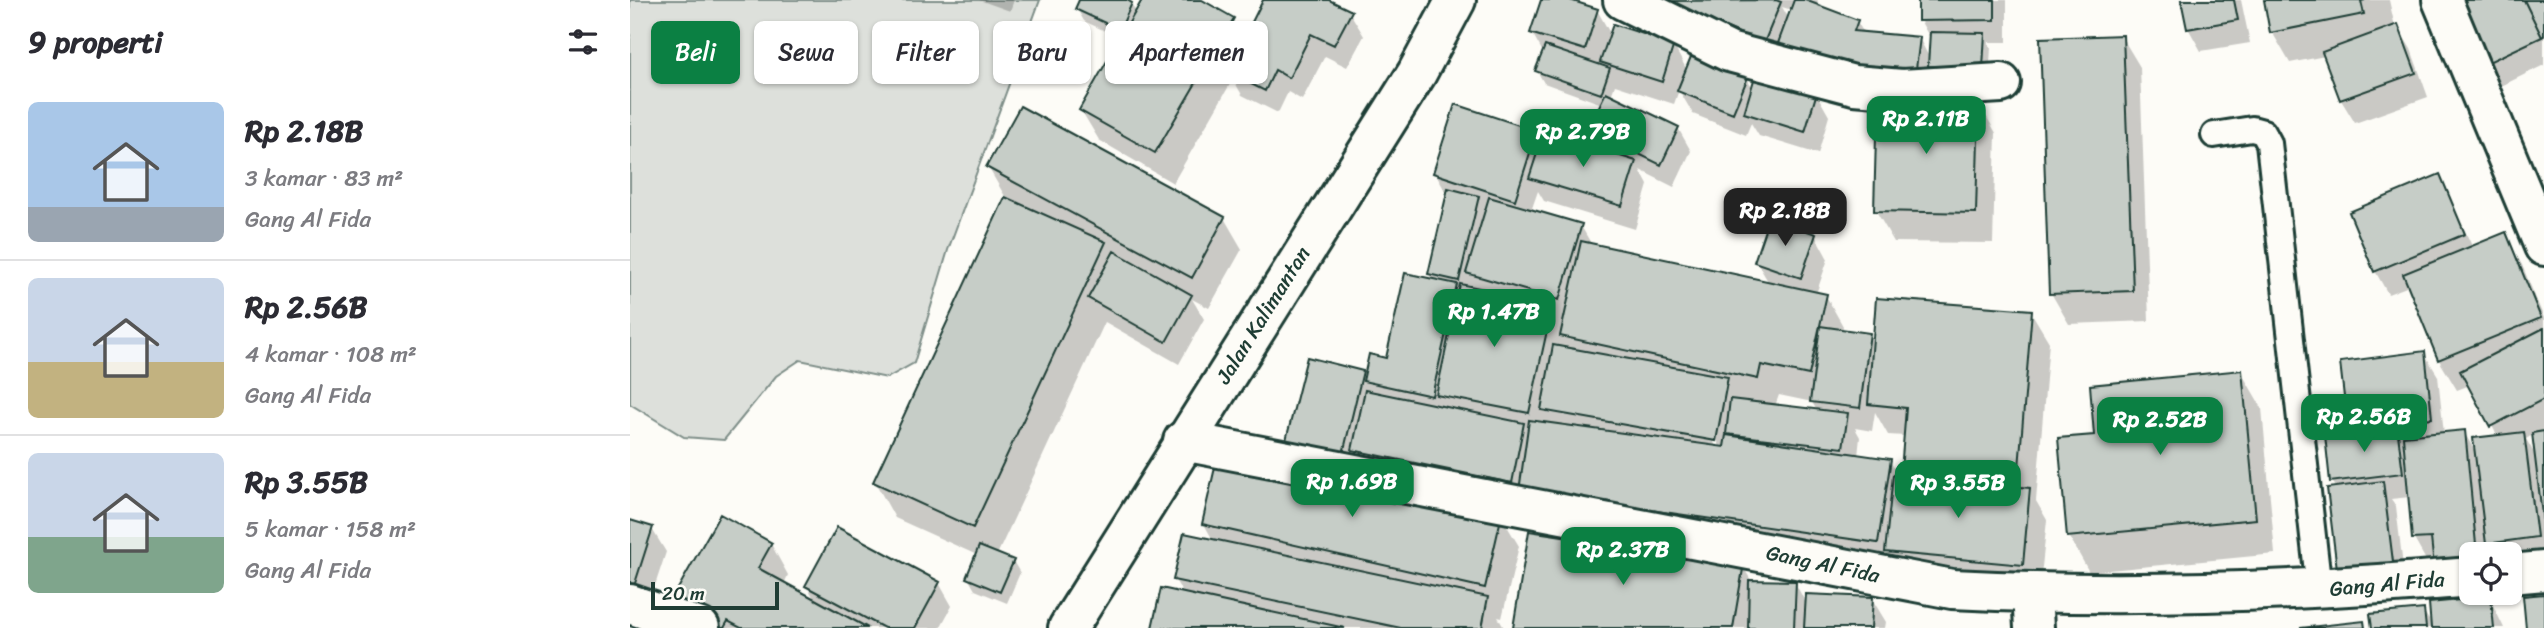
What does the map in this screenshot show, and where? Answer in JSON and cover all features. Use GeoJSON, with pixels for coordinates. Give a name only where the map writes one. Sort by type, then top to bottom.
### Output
{"type":"FeatureCollection","features":[{"type":"Feature","properties":{"kind":"street","name":"Jalan Kalimantan"},"geometry":{"type":"LineString","coordinates":[[1068,628],[1183,441],[1417,73],[1456,0]]}},
{"type":"Feature","properties":{"kind":"street"},"geometry":{"type":"LineString","coordinates":[[1623,0],[1729,52],[1854,85],[1902,89],[2001,83]]}},
{"type":"Feature","properties":{"kind":"street"},"geometry":{"type":"LineString","coordinates":[[2442,0],[2544,246]]}},
{"type":"Feature","properties":{"kind":"street","name":"Gang Al Fida"},"geometry":{"type":"LineString","coordinates":[[1183,441],[1667,532],[1952,589],[2033,610],[2459,578]]}},
{"type":"Feature","properties":{"kind":"street"},"geometry":{"type":"LineString","coordinates":[[2522,573],[2544,571]]}},
{"type":"Feature","properties":{"kind":"street"},"geometry":{"type":"LineString","coordinates":[[630,604],[700,628]]}},
{"type":"Feature","properties":{"kind":"lane"},"geometry":{"type":"LineString","coordinates":[[2214,135],[2252,129],[2263,132],[2269,143],[2319,590]]}},
{"type":"Feature","properties":{"kind":"shaded area"},"geometry":{"type":"Polygon","coordinates":[[[630,0],[1040,0],[1032,21],[993,21],[993,84],[1009,84],[948,250],[914,363],[887,378],[800,360],[776,376],[724,440],[684,437],[630,404],[630,0]]]}},
{"type":"Feature","properties":{"kind":"building"},"geometry":{"type":"Polygon","coordinates":[[[1079,0],[1127,0],[1132,3],[1124,21],[1105,23],[1075,9],[1079,0]]]}},
{"type":"Feature","properties":{"kind":"building"},"geometry":{"type":"Polygon","coordinates":[[[1142,0],[1202,0],[1234,18],[1232,21],[1130,21],[1142,0]]]}},
{"type":"Feature","properties":{"kind":"building"},"geometry":{"type":"Polygon","coordinates":[[[1263,0],[1329,0],[1352,11],[1334,45],[1311,34],[1289,78],[1275,70],[1265,91],[1251,84],[1268,84],[1268,21],[1252,21],[1263,0]]]}},
{"type":"Feature","properties":{"kind":"building"},"geometry":{"type":"Polygon","coordinates":[[[1541,0],[1570,0],[1598,9],[1585,50],[1530,33],[1541,0]]]}},
{"type":"Feature","properties":{"kind":"building"},"geometry":{"type":"Polygon","coordinates":[[[1794,0],[1805,0],[1858,20],[1854,31],[1920,37],[1915,77],[1839,70],[1777,46],[1794,0]]]}},
{"type":"Feature","properties":{"kind":"building"},"geometry":{"type":"Polygon","coordinates":[[[1918,0],[1995,0],[1995,20],[1918,21],[1918,0]]]}},
{"type":"Feature","properties":{"kind":"building"},"geometry":{"type":"Polygon","coordinates":[[[2181,0],[2234,0],[2238,20],[2187,29],[2181,0]]]}},
{"type":"Feature","properties":{"kind":"building"},"geometry":{"type":"Polygon","coordinates":[[[2264,0],[2365,0],[2361,1],[2364,14],[2270,33],[2264,0]]]}},
{"type":"Feature","properties":{"kind":"building"},"geometry":{"type":"Polygon","coordinates":[[[2463,0],[2524,0],[2542,37],[2478,67],[2453,15],[2468,8],[2463,0]]]}},
{"type":"Feature","properties":{"kind":"building"},"geometry":{"type":"Polygon","coordinates":[[[2524,0],[2544,0],[2544,36],[2542,37],[2524,0]]]}},
{"type":"Feature","properties":{"kind":"building"},"geometry":{"type":"Polygon","coordinates":[[[1661,1],[1781,2],[1764,43],[1661,1]]]}},
{"type":"Feature","properties":{"kind":"building"},"geometry":{"type":"Polygon","coordinates":[[[1613,24],[1674,44],[1662,82],[1600,62],[1613,24]]]}},
{"type":"Feature","properties":{"kind":"building"},"geometry":{"type":"Polygon","coordinates":[[[2398,24],[2416,73],[2340,100],[2322,52],[2398,24]]]}},
{"type":"Feature","properties":{"kind":"building"},"geometry":{"type":"Polygon","coordinates":[[[1930,32],[1985,33],[1983,68],[1928,66],[1930,32]]]}},
{"type":"Feature","properties":{"kind":"building"},"geometry":{"type":"Polygon","coordinates":[[[2123,35],[2133,291],[2049,294],[2040,38],[2123,35]]]}},
{"type":"Feature","properties":{"kind":"building"},"geometry":{"type":"Polygon","coordinates":[[[1545,46],[1610,68],[1601,94],[1535,71],[1545,46]]]}},
{"type":"Feature","properties":{"kind":"building"},"geometry":{"type":"Polygon","coordinates":[[[1692,54],[1748,77],[1733,113],[1677,91],[1692,54]]]}},
{"type":"Feature","properties":{"kind":"building"},"geometry":{"type":"Polygon","coordinates":[[[1105,65],[1105,84],[1195,84],[1155,153],[1079,110],[1105,65]]]}},
{"type":"Feature","properties":{"kind":"building"},"geometry":{"type":"Polygon","coordinates":[[[1756,73],[1817,92],[1805,132],[1744,113],[1756,73]]]}},
{"type":"Feature","properties":{"kind":"building"},"geometry":{"type":"Polygon","coordinates":[[[1606,92],[1679,127],[1661,165],[1588,129],[1606,92]]]}},
{"type":"Feature","properties":{"kind":"building"},"geometry":{"type":"Polygon","coordinates":[[[1877,98],[1979,101],[1976,213],[1874,211],[1877,98]]]}},
{"type":"Feature","properties":{"kind":"building"},"geometry":{"type":"Polygon","coordinates":[[[1455,104],[1537,131],[1515,200],[1433,173],[1455,104]]]}},
{"type":"Feature","properties":{"kind":"building"},"geometry":{"type":"Polygon","coordinates":[[[1020,106],[1225,217],[1192,278],[986,167],[1020,106]]]}},
{"type":"Feature","properties":{"kind":"building"},"geometry":{"type":"Polygon","coordinates":[[[1544,132],[1636,161],[1622,206],[1529,178],[1544,132]]]}},
{"type":"Feature","properties":{"kind":"building"},"geometry":{"type":"Polygon","coordinates":[[[2440,174],[2465,234],[2374,272],[2349,212],[2440,174]]]}},
{"type":"Feature","properties":{"kind":"building"},"geometry":{"type":"Polygon","coordinates":[[[1448,188],[1479,196],[1459,281],[1428,274],[1448,188]]]}},
{"type":"Feature","properties":{"kind":"building"},"geometry":{"type":"Polygon","coordinates":[[[1005,197],[1106,242],[973,528],[873,482],[1005,197]]]}},
{"type":"Feature","properties":{"kind":"building"},"geometry":{"type":"Polygon","coordinates":[[[1489,197],[1582,224],[1559,300],[1466,273],[1489,197]]]}},
{"type":"Feature","properties":{"kind":"building"},"geometry":{"type":"Polygon","coordinates":[[[1769,218],[1816,234],[1801,278],[1754,262],[1769,218]]]}},
{"type":"Feature","properties":{"kind":"building"},"geometry":{"type":"Polygon","coordinates":[[[2506,232],[2541,318],[2438,360],[2403,274],[2506,232]]]}},
{"type":"Feature","properties":{"kind":"building"},"geometry":{"type":"Polygon","coordinates":[[[1581,241],[1827,294],[1809,375],[1761,365],[1758,379],[1560,336],[1581,241]]]}},
{"type":"Feature","properties":{"kind":"building"},"geometry":{"type":"Polygon","coordinates":[[[1114,251],[1192,295],[1166,342],[1088,298],[1114,251]]]}},
{"type":"Feature","properties":{"kind":"building"},"geometry":{"type":"Polygon","coordinates":[[[1405,273],[1457,284],[1432,396],[1363,381],[1369,354],[1386,358],[1405,273]]]}},
{"type":"Feature","properties":{"kind":"building"},"geometry":{"type":"Polygon","coordinates":[[[1460,284],[1553,303],[1529,413],[1436,395],[1460,284]]]}},
{"type":"Feature","properties":{"kind":"building"},"geometry":{"type":"Polygon","coordinates":[[[1876,298],[2032,310],[2018,480],[1901,471],[1906,408],[1868,404],[1876,298]]]}},
{"type":"Feature","properties":{"kind":"building"},"geometry":{"type":"Polygon","coordinates":[[[1820,326],[1870,333],[1860,408],[1810,402],[1820,326]]]}},
{"type":"Feature","properties":{"kind":"building"},"geometry":{"type":"Polygon","coordinates":[[[2544,328],[2544,399],[2490,427],[2460,371],[2544,328]]]}},
{"type":"Feature","properties":{"kind":"building"},"geometry":{"type":"Polygon","coordinates":[[[1553,345],[1728,377],[1716,441],[1541,410],[1553,345]]]}},
{"type":"Feature","properties":{"kind":"building"},"geometry":{"type":"Polygon","coordinates":[[[2425,351],[2432,418],[2331,429],[2328,399],[2344,397],[2340,362],[2425,351]]]}},
{"type":"Feature","properties":{"kind":"building"},"geometry":{"type":"Polygon","coordinates":[[[1307,357],[1363,371],[1341,462],[1284,448],[1307,357]]]}},
{"type":"Feature","properties":{"kind":"building"},"geometry":{"type":"Polygon","coordinates":[[[2242,370],[2256,519],[2067,537],[2058,438],[2094,435],[2090,385],[2242,370]]]}},
{"type":"Feature","properties":{"kind":"building"},"geometry":{"type":"Polygon","coordinates":[[[1365,390],[1524,423],[1512,483],[1352,450],[1365,390]]]}},
{"type":"Feature","properties":{"kind":"building"},"geometry":{"type":"Polygon","coordinates":[[[1730,399],[1848,413],[1843,448],[1726,434],[1730,399]]]}},
{"type":"Feature","properties":{"kind":"building"},"geometry":{"type":"Polygon","coordinates":[[[1529,420],[1724,447],[1726,435],[1891,459],[1878,543],[1519,491],[1529,420]]]}},
{"type":"Feature","properties":{"kind":"building"},"geometry":{"type":"Polygon","coordinates":[[[2397,426],[2403,473],[2330,482],[2325,435],[2397,426]]]}},
{"type":"Feature","properties":{"kind":"building"},"geometry":{"type":"Polygon","coordinates":[[[2465,430],[2476,542],[2459,542],[2459,564],[2434,567],[2431,538],[2412,539],[2403,436],[2465,430]]]}},
{"type":"Feature","properties":{"kind":"building"},"geometry":{"type":"Polygon","coordinates":[[[2544,431],[2544,531],[2532,433],[2544,431]]]}},
{"type":"Feature","properties":{"kind":"building"},"geometry":{"type":"Polygon","coordinates":[[[2524,432],[2537,537],[2486,542],[2473,438],[2524,432]]]}},
{"type":"Feature","properties":{"kind":"building"},"geometry":{"type":"Polygon","coordinates":[[[1219,450],[1502,514],[1485,588],[1202,524],[1219,450]]]}},
{"type":"Feature","properties":{"kind":"building"},"geometry":{"type":"Polygon","coordinates":[[[1893,475],[2030,488],[2023,565],[1885,552],[1893,475]]]}},
{"type":"Feature","properties":{"kind":"building"},"geometry":{"type":"Polygon","coordinates":[[[2383,481],[2394,570],[2338,577],[2327,488],[2383,481]]]}},
{"type":"Feature","properties":{"kind":"building"},"geometry":{"type":"Polygon","coordinates":[[[720,514],[772,543],[758,568],[868,628],[741,628],[728,621],[724,628],[720,628],[671,601],[720,514]]]}},
{"type":"Feature","properties":{"kind":"building"},"geometry":{"type":"Polygon","coordinates":[[[630,520],[653,527],[630,599],[630,520]]]}},
{"type":"Feature","properties":{"kind":"building"},"geometry":{"type":"Polygon","coordinates":[[[837,527],[940,582],[915,628],[884,628],[805,586],[837,527]]]}},
{"type":"Feature","properties":{"kind":"building"},"geometry":{"type":"Polygon","coordinates":[[[1529,531],[1744,563],[1733,628],[1513,628],[1529,531]]]}},
{"type":"Feature","properties":{"kind":"building"},"geometry":{"type":"Polygon","coordinates":[[[1184,533],[1488,597],[1482,628],[1401,628],[1173,580],[1184,533]]]}},
{"type":"Feature","properties":{"kind":"building"},"geometry":{"type":"Polygon","coordinates":[[[979,546],[1014,560],[1000,592],[966,578],[979,546]]]}},
{"type":"Feature","properties":{"kind":"building"},"geometry":{"type":"Polygon","coordinates":[[[1749,580],[1796,581],[1794,628],[1748,628],[1749,580]]]}},
{"type":"Feature","properties":{"kind":"building"},"geometry":{"type":"Polygon","coordinates":[[[1161,588],[1345,628],[1152,628],[1161,588]]]}},
{"type":"Feature","properties":{"kind":"building"},"geometry":{"type":"Polygon","coordinates":[[[1806,594],[1873,597],[1871,628],[1804,628],[1806,594]]]}},
{"type":"Feature","properties":{"kind":"building"},"geometry":{"type":"Polygon","coordinates":[[[2544,594],[2544,628],[2526,628],[2523,596],[2544,594]]]}},
{"type":"Feature","properties":{"kind":"building"},"geometry":{"type":"Polygon","coordinates":[[[2459,600],[2459,605],[2492,605],[2494,628],[2431,628],[2429,603],[2459,600]]]}},
{"type":"Feature","properties":{"kind":"building"},"geometry":{"type":"Polygon","coordinates":[[[2424,609],[2426,628],[2372,628],[2370,614],[2424,609]]]}},
{"type":"Feature","properties":{"kind":"building"},"geometry":{"type":"Polygon","coordinates":[[[2364,621],[2365,628],[2300,628],[2364,621]]]}}]}
